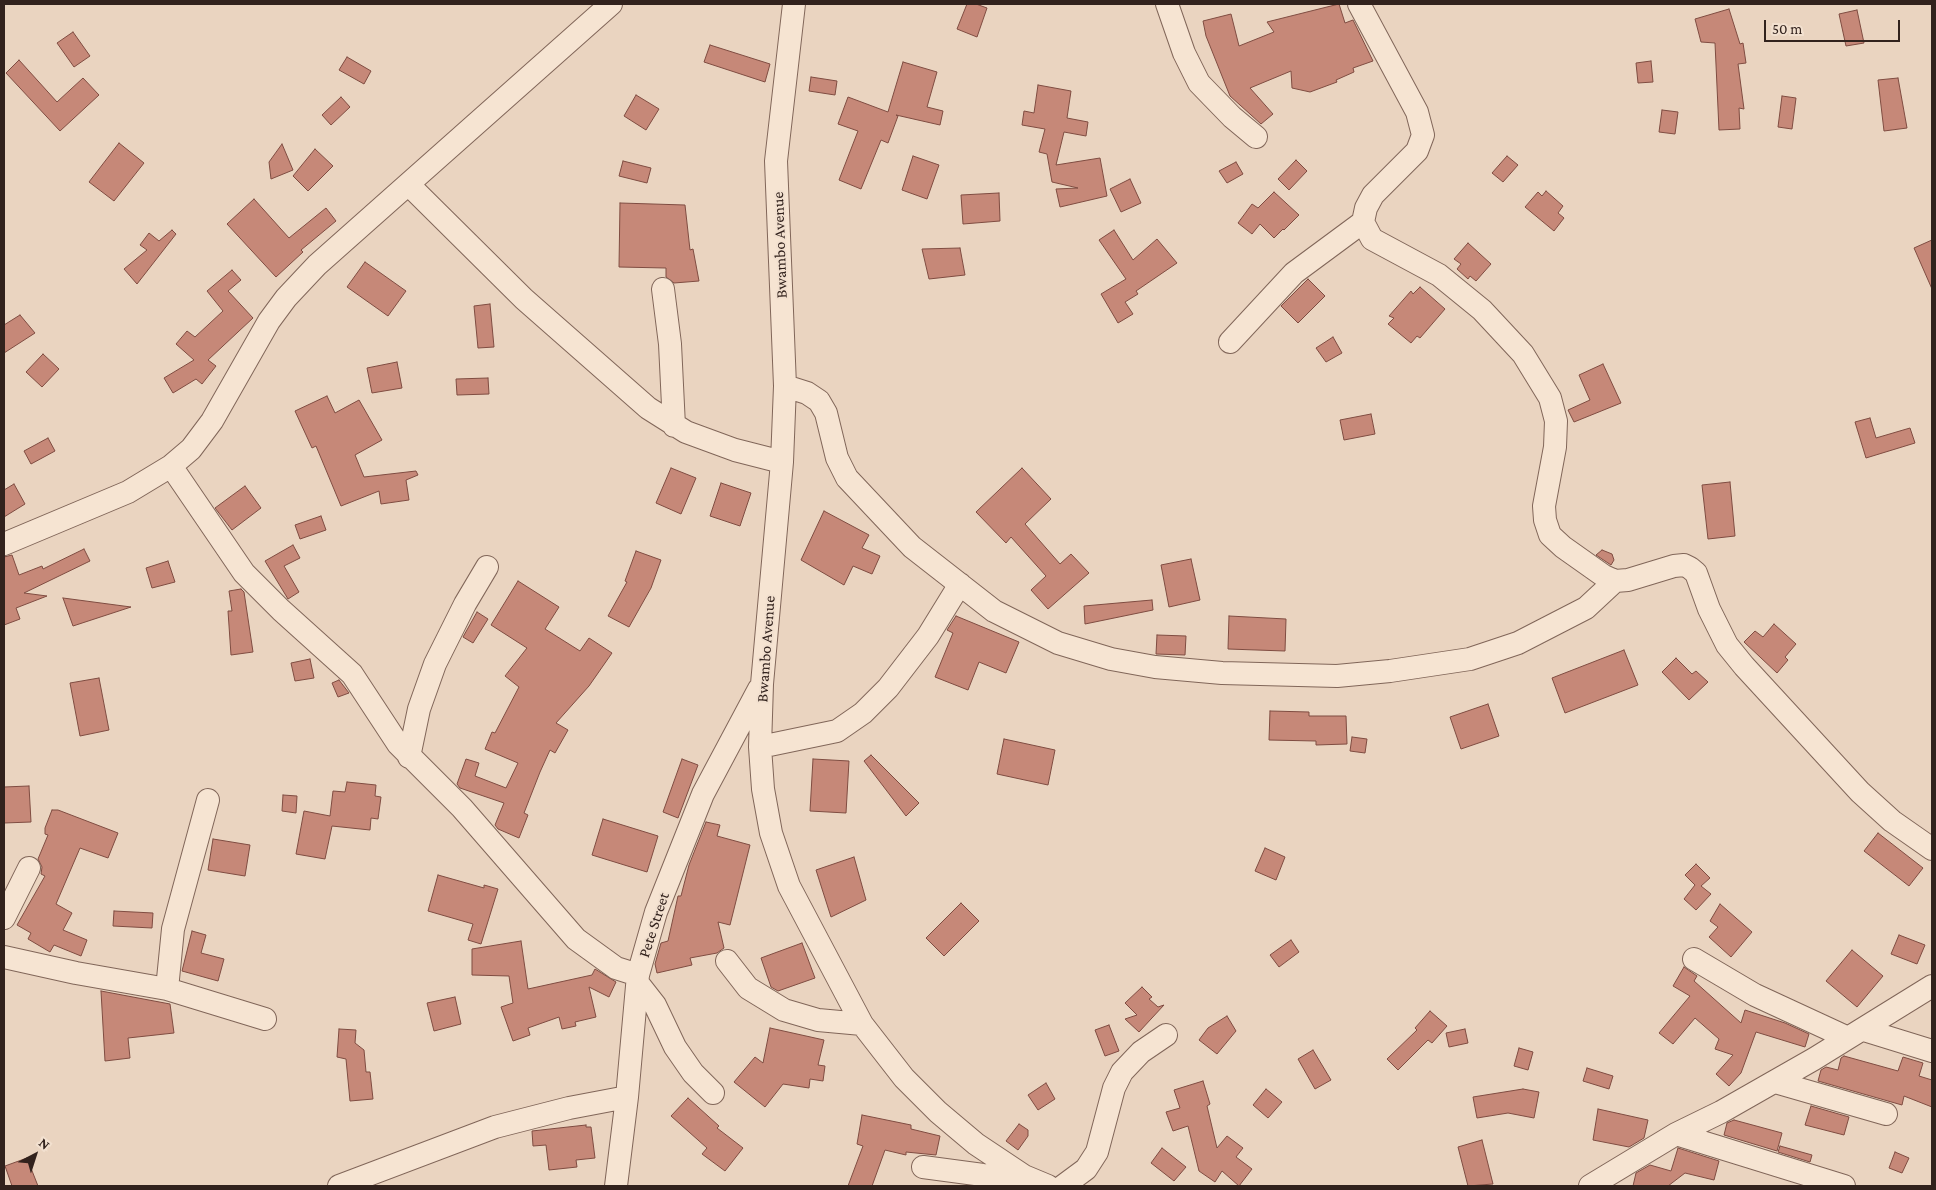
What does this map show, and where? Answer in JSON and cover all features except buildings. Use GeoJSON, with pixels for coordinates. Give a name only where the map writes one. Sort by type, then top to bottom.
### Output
{"type":"FeatureCollection","features":[{"type":"Feature","properties":{"kind":"street"},"geometry":{"type":"LineString","coordinates":[[4,544],[128,492],[171,466],[191,449],[232,390],[264,328],[286,298],[316,265],[408,186],[611,4]]}},
{"type":"Feature","properties":{"kind":"street","name":"Bwambo Avenue"},"geometry":{"type":"LineString","coordinates":[[794,4],[776,161],[785,386],[782,462],[762,684],[760,747],[763,789],[780,864],[789,886],[862,1024],[904,1078],[938,1112],[976,1144],[1024,1176],[1048,1186]]}},
{"type":"Feature","properties":{"kind":"street"},"geometry":{"type":"LineString","coordinates":[[1167,4],[1184,53],[1199,83],[1232,118],[1256,137]]}},
{"type":"Feature","properties":{"kind":"street"},"geometry":{"type":"LineString","coordinates":[[1359,4],[1417,112],[1423,135],[1417,151],[1373,195],[1366,208],[1363,222],[1372,239],[1439,275],[1482,310],[1523,354],[1550,398],[1556,421],[1555,447],[1544,506],[1545,520],[1550,535],[1563,547],[1604,576],[1615,581],[1628,580],[1674,566],[1690,568],[1696,573],[1709,609],[1727,645],[1744,666],[1860,792],[1892,821],[1932,849]]}},
{"type":"Feature","properties":{"kind":"street"},"geometry":{"type":"LineString","coordinates":[[408,186],[524,299],[603,370],[674,426],[735,450],[782,462]]}},
{"type":"Feature","properties":{"kind":"street"},"geometry":{"type":"LineString","coordinates":[[1230,342],[1294,273],[1363,222]]}},
{"type":"Feature","properties":{"kind":"street"},"geometry":{"type":"LineString","coordinates":[[663,289],[670,344],[674,426]]}},
{"type":"Feature","properties":{"kind":"street"},"geometry":{"type":"LineString","coordinates":[[785,386],[806,393],[820,401],[826,413],[837,458],[847,478],[912,547],[994,611],[1058,643],[1111,659],[1190,671],[1338,676],[1408,669],[1470,659],[1496,651],[1535,635],[1586,608],[1615,581]]}},
{"type":"Feature","properties":{"kind":"street"},"geometry":{"type":"LineString","coordinates":[[171,466],[244,573],[281,610],[352,674],[393,738],[409,757],[462,808],[576,939],[616,968],[637,978],[655,1004],[675,1047],[693,1073],[713,1093]]}},
{"type":"Feature","properties":{"kind":"street"},"geometry":{"type":"LineString","coordinates":[[409,757],[419,709],[435,664],[465,604],[487,567]]}},
{"type":"Feature","properties":{"kind":"street"},"geometry":{"type":"LineString","coordinates":[[760,747],[837,731],[863,713],[888,688],[928,636],[960,584]]}},
{"type":"Feature","properties":{"kind":"street","name":"Pete Street"},"geometry":{"type":"LineString","coordinates":[[616,1186],[627,1097],[637,978],[656,912],[703,794],[762,684]]}},
{"type":"Feature","properties":{"kind":"street"},"geometry":{"type":"LineString","coordinates":[[167,989],[172,929],[208,800]]}},
{"type":"Feature","properties":{"kind":"street"},"geometry":{"type":"LineString","coordinates":[[4,918],[29,868]]}},
{"type":"Feature","properties":{"kind":"street"},"geometry":{"type":"LineString","coordinates":[[4,956],[76,973],[167,989],[265,1019]]}},
{"type":"Feature","properties":{"kind":"street"},"geometry":{"type":"LineString","coordinates":[[1694,959],[1755,995],[1856,1034],[1932,1051]]}},
{"type":"Feature","properties":{"kind":"street"},"geometry":{"type":"LineString","coordinates":[[727,961],[748,988],[784,1010],[818,1020],[862,1024]]}},
{"type":"Feature","properties":{"kind":"street"},"geometry":{"type":"LineString","coordinates":[[1590,1186],[1676,1134],[1775,1082],[1932,986]]}},
{"type":"Feature","properties":{"kind":"street"},"geometry":{"type":"LineString","coordinates":[[1063,1186],[1086,1169],[1097,1152],[1114,1088],[1122,1072],[1141,1052],[1166,1036]]}},
{"type":"Feature","properties":{"kind":"street"},"geometry":{"type":"LineString","coordinates":[[1775,1082],[1886,1114]]}},
{"type":"Feature","properties":{"kind":"street"},"geometry":{"type":"LineString","coordinates":[[345,1185],[495,1127],[569,1108],[627,1097]]}},
{"type":"Feature","properties":{"kind":"street"},"geometry":{"type":"LineString","coordinates":[[1676,1134],[1844,1186]]}},
{"type":"Feature","properties":{"kind":"street"},"geometry":{"type":"LineString","coordinates":[[923,1168],[1024,1176]]}}]}
